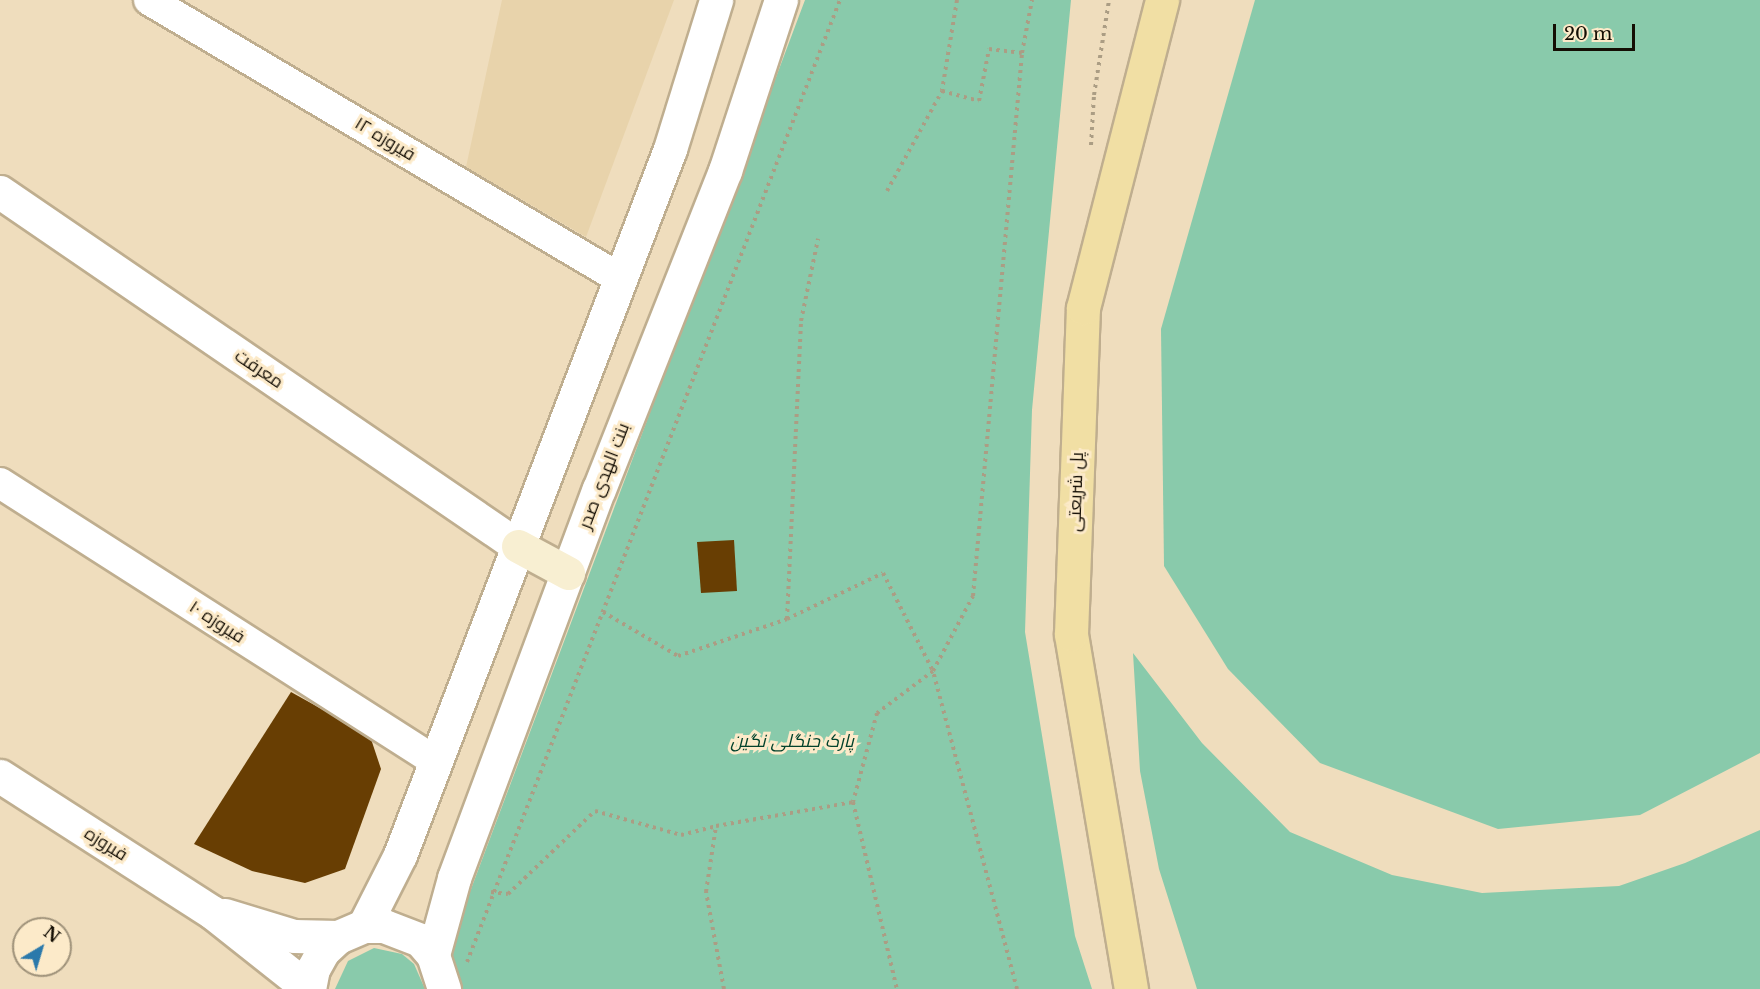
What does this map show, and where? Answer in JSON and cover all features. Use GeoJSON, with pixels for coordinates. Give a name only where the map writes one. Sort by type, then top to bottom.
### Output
{"type":"FeatureCollection","features":[{"type":"Feature","properties":{"kind":"main road","name":"پل شریعتی"},"geometry":{"type":"LineString","coordinates":[[1131,989],[1071,634],[1083,308],[1162,0]]}},
{"type":"Feature","properties":{"kind":"main road"},"geometry":{"type":"LineString","coordinates":[[518,546],[568,573]]}},
{"type":"Feature","properties":{"kind":"street","name":"فیروزه ۱۲"},"geometry":{"type":"LineString","coordinates":[[149,0],[621,279]]}},
{"type":"Feature","properties":{"kind":"street"},"geometry":{"type":"LineString","coordinates":[[212,912],[309,989],[313,969],[323,951],[351,932],[400,855],[670,149],[716,0]]}},
{"type":"Feature","properties":{"kind":"street","name":"بنت الهدی صدر"},"geometry":{"type":"LineString","coordinates":[[433,955],[454,878],[568,573],[725,171],[781,0]]}},
{"type":"Feature","properties":{"kind":"street","name":"معرفت"},"geometry":{"type":"LineString","coordinates":[[0,192],[518,546]]}},
{"type":"Feature","properties":{"kind":"street","name":"فیروزه ۱۰"},"geometry":{"type":"LineString","coordinates":[[0,483],[435,761]]}},
{"type":"Feature","properties":{"kind":"street","name":"فیروزه"},"geometry":{"type":"LineString","coordinates":[[4,787],[212,912]]}},
{"type":"Feature","properties":{"kind":"street"},"geometry":{"type":"LineString","coordinates":[[212,912],[294,936],[402,930],[433,955],[455,980]]}},
{"type":"Feature","properties":{"kind":"path"},"geometry":{"type":"LineString","coordinates":[[455,980],[466,963],[491,892],[603,612],[840,0]]}},
{"type":"Feature","properties":{"kind":"path"},"geometry":{"type":"LineString","coordinates":[[887,190],[942,91],[957,0]]}},
{"type":"Feature","properties":{"kind":"path"},"geometry":{"type":"LineString","coordinates":[[897,989],[853,802],[877,713],[933,671],[973,596],[1022,53],[1032,0]]}},
{"type":"Feature","properties":{"kind":"path"},"geometry":{"type":"LineString","coordinates":[[942,91],[979,100],[989,49],[1022,53]]}},
{"type":"Feature","properties":{"kind":"path"},"geometry":{"type":"LineString","coordinates":[[787,619],[801,321],[818,239]]}},
{"type":"Feature","properties":{"kind":"path"},"geometry":{"type":"LineString","coordinates":[[603,612],[678,656],[787,619],[883,573],[933,671],[1017,989]]}},
{"type":"Feature","properties":{"kind":"path"},"geometry":{"type":"LineString","coordinates":[[491,892],[508,894],[595,811],[681,835],[716,826],[853,802]]}},
{"type":"Feature","properties":{"kind":"path"},"geometry":{"type":"LineString","coordinates":[[716,826],[706,892],[724,989]]}},
{"type":"Feature","properties":{"kind":"shaded area"},"geometry":{"type":"Polygon","coordinates":[[[502,0],[674,0],[586,237],[466,167],[502,0]]]}},
{"type":"Feature","properties":{"kind":"green space","name":"پارک جنگلی نگین"},"geometry":{"type":"Polygon","coordinates":[[[805,0],[1071,0],[1032,410],[1025,632],[1075,936],[1092,989],[451,989],[444,961],[805,0]]]}},
{"type":"Feature","properties":{"kind":"green space"},"geometry":{"type":"Polygon","coordinates":[[[1255,0],[1760,0],[1760,753],[1640,815],[1498,829],[1320,763],[1228,669],[1164,566],[1161,329],[1255,0]]]}},
{"type":"Feature","properties":{"kind":"green space"},"geometry":{"type":"Polygon","coordinates":[[[1133,653],[1202,743],[1290,832],[1392,875],[1482,893],[1619,886],[1685,863],[1760,830],[1760,989],[1197,989],[1159,869],[1140,771],[1133,653]]]}},
{"type":"Feature","properties":{"kind":"green space"},"geometry":{"type":"Polygon","coordinates":[[[374,948],[402,954],[414,964],[425,989],[335,989],[348,961],[374,948]]]}},
{"type":"Feature","properties":{"kind":"building"},"geometry":{"type":"Polygon","coordinates":[[[734,540],[737,591],[701,593],[697,542],[734,540]]]}},
{"type":"Feature","properties":{"kind":"building"},"geometry":{"type":"Polygon","coordinates":[[[291,692],[370,736],[381,769],[345,869],[305,883],[252,871],[194,844],[291,692]]]}}]}
